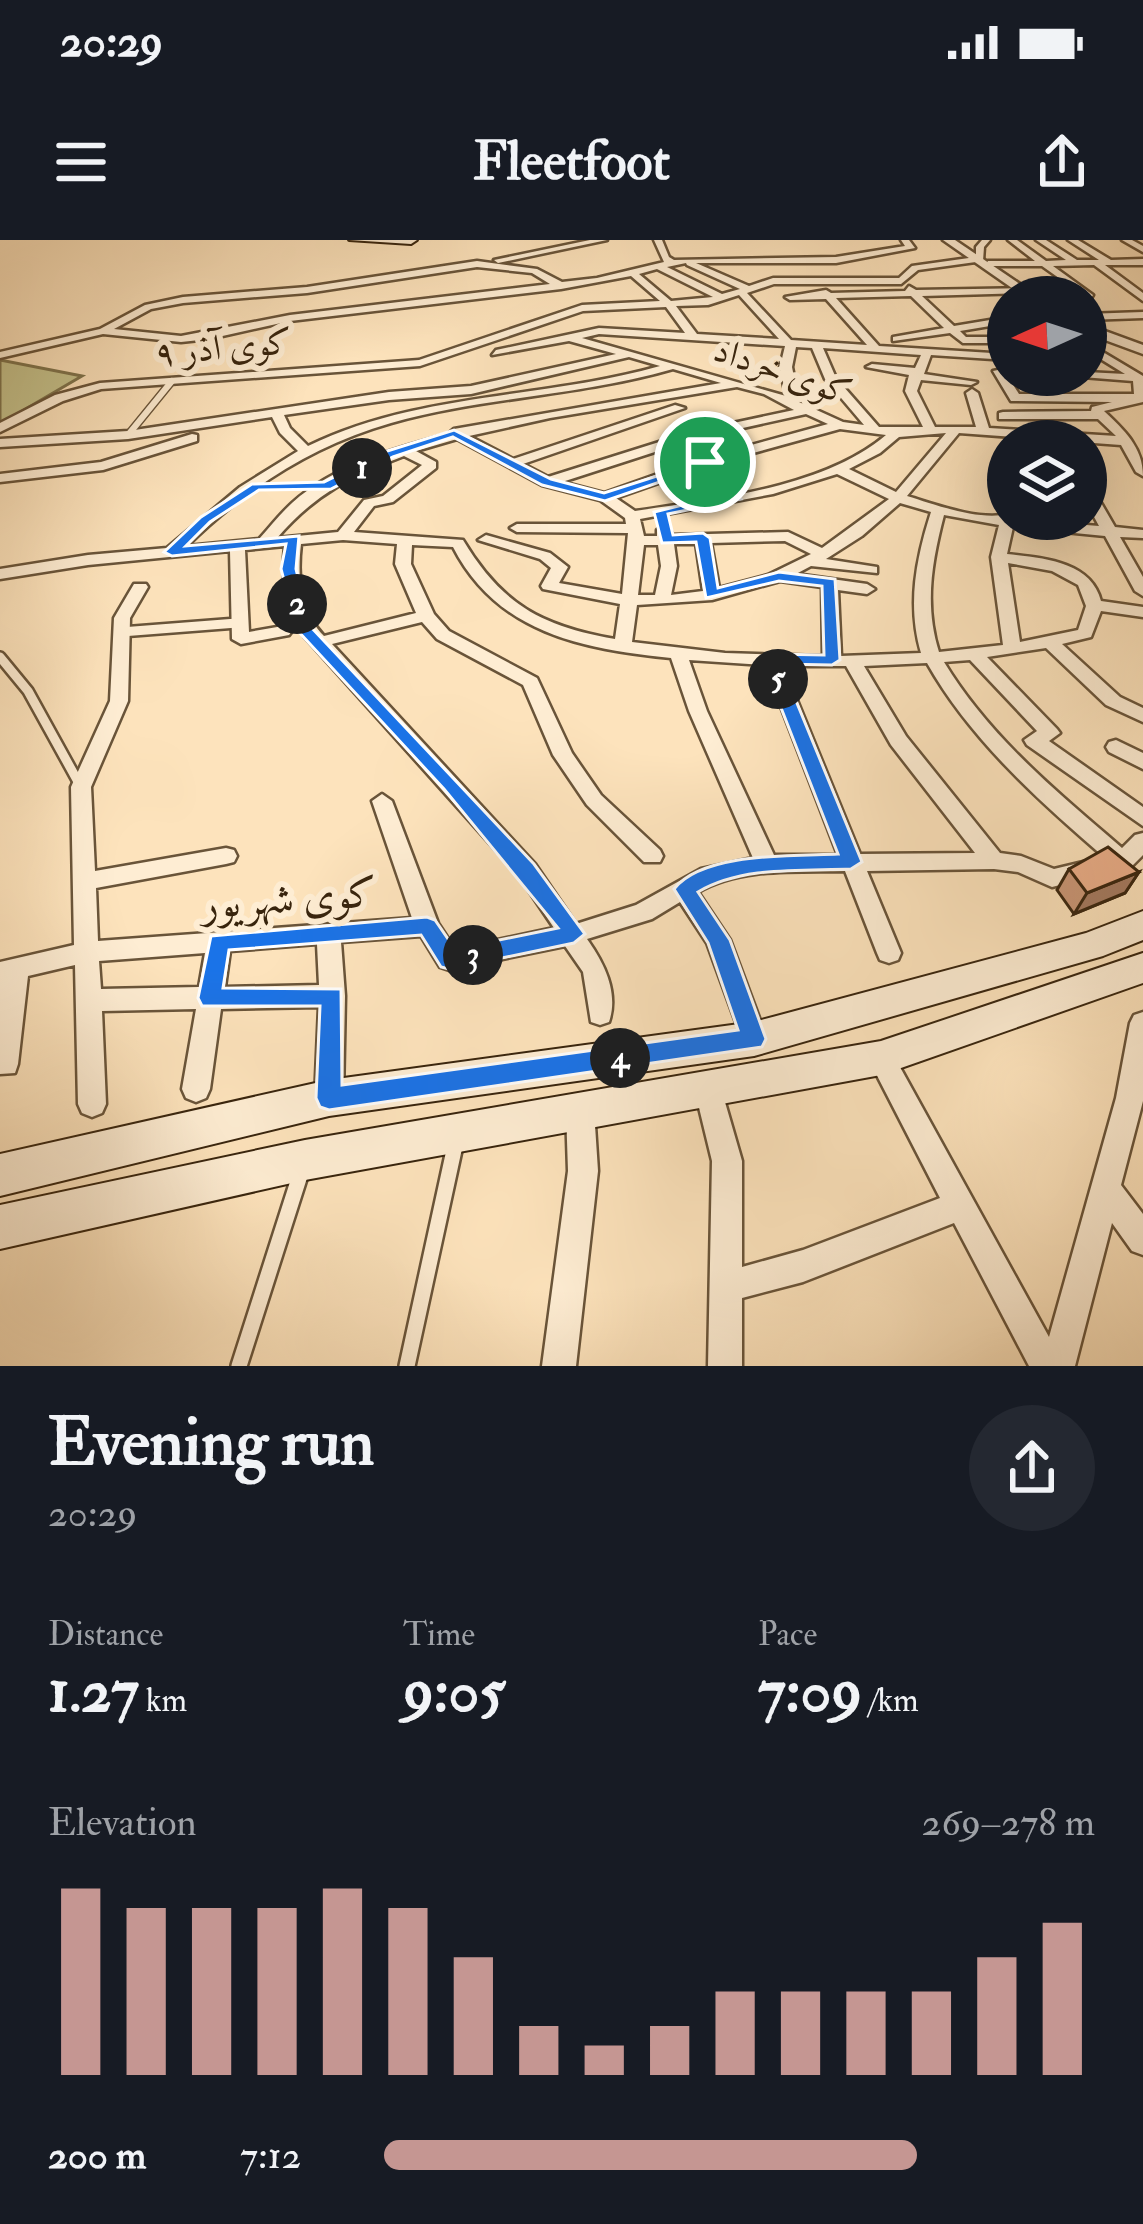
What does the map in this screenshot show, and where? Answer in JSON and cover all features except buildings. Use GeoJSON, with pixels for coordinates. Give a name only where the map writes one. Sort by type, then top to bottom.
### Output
{"type":"FeatureCollection","features":[{"type":"Feature","properties":{"kind":"main road"},"geometry":{"type":"LineString","coordinates":[[355,240],[407,240]]}},
{"type":"Feature","properties":{"kind":"main road"},"geometry":{"type":"LineString","coordinates":[[0,1175],[329,1098],[754,1039],[1091,946],[1143,925]]}},
{"type":"Feature","properties":{"kind":"main road"},"geometry":{"type":"LineString","coordinates":[[0,1227],[305,1160],[881,1058],[1143,968]]}},
{"type":"Feature","properties":{"kind":"street"},"geometry":{"type":"LineString","coordinates":[[491,262],[604,240]]}},
{"type":"Feature","properties":{"kind":"street"},"geometry":{"type":"LineString","coordinates":[[658,240],[670,262],[722,299]]}},
{"type":"Feature","properties":{"kind":"street"},"geometry":{"type":"LineString","coordinates":[[765,240],[778,260]]}},
{"type":"Feature","properties":{"kind":"street"},"geometry":{"type":"LineString","coordinates":[[863,240],[880,263],[905,277],[913,295],[963,340],[987,340]]}},
{"type":"Feature","properties":{"kind":"street"},"geometry":{"type":"LineString","coordinates":[[948,240],[1007,276]]}},
{"type":"Feature","properties":{"kind":"street"},"geometry":{"type":"LineString","coordinates":[[984,262],[980,247],[986,240]]}},
{"type":"Feature","properties":{"kind":"street"},"geometry":{"type":"LineString","coordinates":[[1012,240],[1063,276]]}},
{"type":"Feature","properties":{"kind":"street"},"geometry":{"type":"LineString","coordinates":[[1040,240],[1074,262]]}},
{"type":"Feature","properties":{"kind":"street"},"geometry":{"type":"LineString","coordinates":[[1072,240],[1143,298]]}},
{"type":"Feature","properties":{"kind":"street"},"geometry":{"type":"LineString","coordinates":[[1126,240],[1143,249]]}},
{"type":"Feature","properties":{"kind":"street"},"geometry":{"type":"LineString","coordinates":[[860,266],[880,263],[908,244]]}},
{"type":"Feature","properties":{"kind":"street"},"geometry":{"type":"LineString","coordinates":[[730,259],[735,245]]}},
{"type":"Feature","properties":{"kind":"street"},"geometry":{"type":"LineString","coordinates":[[823,245],[830,260],[888,310]]}},
{"type":"Feature","properties":{"kind":"street"},"geometry":{"type":"LineString","coordinates":[[708,256],[742,275]]}},
{"type":"Feature","properties":{"kind":"street"},"geometry":{"type":"LineString","coordinates":[[0,355],[104,331],[181,339],[245,331],[290,318],[597,281],[708,256],[880,263]]}},
{"type":"Feature","properties":{"kind":"street"},"geometry":{"type":"LineString","coordinates":[[790,260],[874,344],[987,356]]}},
{"type":"Feature","properties":{"kind":"street"},"geometry":{"type":"LineString","coordinates":[[628,261],[670,262],[745,290],[791,348]]}},
{"type":"Feature","properties":{"kind":"street"},"geometry":{"type":"LineString","coordinates":[[731,351],[716,311],[722,299],[773,281],[905,277],[947,261],[1094,262],[1143,275]]}},
{"type":"Feature","properties":{"kind":"street"},"geometry":{"type":"LineString","coordinates":[[1003,273],[1142,262]]}},
{"type":"Feature","properties":{"kind":"street"},"geometry":{"type":"LineString","coordinates":[[477,264],[501,291]]}},
{"type":"Feature","properties":{"kind":"street"},"geometry":{"type":"LineString","coordinates":[[104,331],[124,317],[168,302],[446,272],[477,264],[534,271],[560,284],[602,317]]}},
{"type":"Feature","properties":{"kind":"street"},"geometry":{"type":"LineString","coordinates":[[446,272],[467,297]]}},
{"type":"Feature","properties":{"kind":"street"},"geometry":{"type":"LineString","coordinates":[[633,273],[668,303],[695,339]]}},
{"type":"Feature","properties":{"kind":"street"},"geometry":{"type":"LineString","coordinates":[[597,281],[638,327],[638,334]]}},
{"type":"Feature","properties":{"kind":"street"},"geometry":{"type":"LineString","coordinates":[[790,297],[987,292]]}},
{"type":"Feature","properties":{"kind":"street"},"geometry":{"type":"LineString","coordinates":[[950,294],[963,303]]}},
{"type":"Feature","properties":{"kind":"street"},"geometry":{"type":"LineString","coordinates":[[1107,297],[1143,298]]}},
{"type":"Feature","properties":{"kind":"street"},"geometry":{"type":"LineString","coordinates":[[460,352],[586,308],[668,303],[716,311]]}},
{"type":"Feature","properties":{"kind":"street"},"geometry":{"type":"LineString","coordinates":[[976,312],[987,320]]}},
{"type":"Feature","properties":{"kind":"street"},"geometry":{"type":"LineString","coordinates":[[1107,316],[1142,316]]}},
{"type":"Feature","properties":{"kind":"street"},"geometry":{"type":"LineString","coordinates":[[460,352],[495,353],[598,331],[695,339],[731,351],[874,344],[987,322]]}},
{"type":"Feature","properties":{"kind":"street"},"geometry":{"type":"LineString","coordinates":[[900,324],[912,338]]}},
{"type":"Feature","properties":{"kind":"street"},"geometry":{"type":"LineString","coordinates":[[525,330],[565,370]]}},
{"type":"Feature","properties":{"kind":"street"},"geometry":{"type":"LineString","coordinates":[[1107,336],[1143,350]]}},
{"type":"Feature","properties":{"kind":"street","name":"کوی خرداد"},"geometry":{"type":"LineString","coordinates":[[568,337],[768,392],[840,425],[896,434],[956,429],[987,433]]}},
{"type":"Feature","properties":{"kind":"street"},"geometry":{"type":"LineString","coordinates":[[817,347],[831,379],[874,429]]}},
{"type":"Feature","properties":{"kind":"street"},"geometry":{"type":"LineString","coordinates":[[547,482],[695,435],[799,409],[786,368],[791,348]]}},
{"type":"Feature","properties":{"kind":"street"},"geometry":{"type":"LineString","coordinates":[[928,350],[911,391],[931,431]]}},
{"type":"Feature","properties":{"kind":"street"},"geometry":{"type":"LineString","coordinates":[[1108,355],[1143,350]]}},
{"type":"Feature","properties":{"kind":"street"},"geometry":{"type":"LineString","coordinates":[[706,373],[731,351]]}},
{"type":"Feature","properties":{"kind":"street","name":"کوی آذر ۹"},"geometry":{"type":"LineString","coordinates":[[0,428],[59,398],[100,386],[408,364],[460,352]]}},
{"type":"Feature","properties":{"kind":"street"},"geometry":{"type":"LineString","coordinates":[[495,353],[509,360]]}},
{"type":"Feature","properties":{"kind":"street"},"geometry":{"type":"LineString","coordinates":[[0,478],[103,466],[277,414],[471,390],[628,354]]}},
{"type":"Feature","properties":{"kind":"street"},"geometry":{"type":"LineString","coordinates":[[962,354],[958,367],[987,370]]}},
{"type":"Feature","properties":{"kind":"street"},"geometry":{"type":"LineString","coordinates":[[1108,355],[1141,378]]}},
{"type":"Feature","properties":{"kind":"street"},"geometry":{"type":"LineString","coordinates":[[172,552],[206,520],[256,486],[308,453],[364,427],[437,409],[648,374],[674,365]]}},
{"type":"Feature","properties":{"kind":"street"},"geometry":{"type":"LineString","coordinates":[[872,367],[971,388],[984,433]]}},
{"type":"Feature","properties":{"kind":"street"},"geometry":{"type":"LineString","coordinates":[[1107,376],[1141,378]]}},
{"type":"Feature","properties":{"kind":"street"},"geometry":{"type":"LineString","coordinates":[[1141,378],[1142,398]]}},
{"type":"Feature","properties":{"kind":"street"},"geometry":{"type":"LineString","coordinates":[[265,542],[293,505],[402,449],[454,433],[736,384]]}},
{"type":"Feature","properties":{"kind":"street"},"geometry":{"type":"LineString","coordinates":[[510,464],[646,422],[653,413],[768,392]]}},
{"type":"Feature","properties":{"kind":"street"},"geometry":{"type":"LineString","coordinates":[[428,393],[437,409]]}},
{"type":"Feature","properties":{"kind":"street"},"geometry":{"type":"LineString","coordinates":[[1014,396],[1142,398]]}},
{"type":"Feature","properties":{"kind":"street"},"geometry":{"type":"LineString","coordinates":[[1142,398],[1096,410],[1122,435],[1143,472]]}},
{"type":"Feature","properties":{"kind":"street"},"geometry":{"type":"LineString","coordinates":[[277,414],[284,430],[308,453]]}},
{"type":"Feature","properties":{"kind":"street"},"geometry":{"type":"LineString","coordinates":[[1003,416],[1101,415]]}},
{"type":"Feature","properties":{"kind":"street"},"geometry":{"type":"LineString","coordinates":[[605,497],[705,462],[840,425]]}},
{"type":"Feature","properties":{"kind":"street"},"geometry":{"type":"LineString","coordinates":[[0,443],[232,426]]}},
{"type":"Feature","properties":{"kind":"street"},"geometry":{"type":"LineString","coordinates":[[486,540],[545,556],[560,567],[549,586],[632,600],[712,595],[818,559],[902,500],[956,429]]}},
{"type":"Feature","properties":{"kind":"street","name":"کوی خرداد"},"geometry":{"type":"LineString","coordinates":[[1107,436],[1143,430]]}},
{"type":"Feature","properties":{"kind":"street"},"geometry":{"type":"LineString","coordinates":[[454,433],[547,482],[605,497],[635,529],[632,600],[623,647]]}},
{"type":"Feature","properties":{"kind":"street"},"geometry":{"type":"LineString","coordinates":[[635,529],[660,512],[802,482],[881,452],[896,434]]}},
{"type":"Feature","properties":{"kind":"street"},"geometry":{"type":"LineString","coordinates":[[343,536],[369,503],[388,499],[431,465],[402,449]]}},
{"type":"Feature","properties":{"kind":"street"},"geometry":{"type":"LineString","coordinates":[[705,462],[737,496]]}},
{"type":"Feature","properties":{"kind":"street"},"geometry":{"type":"LineString","coordinates":[[836,469],[902,500],[987,516]]}},
{"type":"Feature","properties":{"kind":"street"},"geometry":{"type":"LineString","coordinates":[[256,486],[280,486]]}},
{"type":"Feature","properties":{"kind":"street"},"geometry":{"type":"LineString","coordinates":[[303,486],[327,486]]}},
{"type":"Feature","properties":{"kind":"street"},"geometry":{"type":"LineString","coordinates":[[939,508],[927,546],[922,624],[930,657],[1027,780],[1123,862],[1143,841]]}},
{"type":"Feature","properties":{"kind":"street"},"geometry":{"type":"LineString","coordinates":[[660,512],[668,566],[662,598]]}},
{"type":"Feature","properties":{"kind":"street"},"geometry":{"type":"LineString","coordinates":[[1107,524],[1143,591]]}},
{"type":"Feature","properties":{"kind":"street"},"geometry":{"type":"LineString","coordinates":[[518,528],[635,529],[667,540],[788,536],[818,559],[871,570]]}},
{"type":"Feature","properties":{"kind":"street"},"geometry":{"type":"LineString","coordinates":[[1107,531],[1143,534]]}},
{"type":"Feature","properties":{"kind":"street"},"geometry":{"type":"LineString","coordinates":[[0,574],[343,536],[458,543],[471,571],[514,611],[556,630],[623,647],[678,654],[841,660],[1012,649],[1052,644],[1085,633],[1094,605],[1086,585],[1062,568],[999,557]]}},
{"type":"Feature","properties":{"kind":"street"},"geometry":{"type":"LineString","coordinates":[[703,538],[712,595]]}},
{"type":"Feature","properties":{"kind":"street"},"geometry":{"type":"LineString","coordinates":[[294,539],[288,569],[302,627],[526,870],[595,970],[600,1014]]}},
{"type":"Feature","properties":{"kind":"street"},"geometry":{"type":"LineString","coordinates":[[405,540],[404,564],[426,616],[443,634],[531,682],[563,754],[584,785],[652,856]]}},
{"type":"Feature","properties":{"kind":"street"},"geometry":{"type":"LineString","coordinates":[[1003,540],[999,557],[1012,649]]}},
{"type":"Feature","properties":{"kind":"street"},"geometry":{"type":"LineString","coordinates":[[237,546],[239,631],[284,631]]}},
{"type":"Feature","properties":{"kind":"street"},"geometry":{"type":"LineString","coordinates":[[779,576],[867,589]]}},
{"type":"Feature","properties":{"kind":"street"},"geometry":{"type":"LineString","coordinates":[[830,582],[841,660],[994,861]]}},
{"type":"Feature","properties":{"kind":"street"},"geometry":{"type":"LineString","coordinates":[[92,1104],[81,787],[119,701],[122,625],[140,587]]}},
{"type":"Feature","properties":{"kind":"street"},"geometry":{"type":"LineString","coordinates":[[1094,605],[1143,612]]}},
{"type":"Feature","properties":{"kind":"street"},"geometry":{"type":"LineString","coordinates":[[320,642],[426,616]]}},
{"type":"Feature","properties":{"kind":"street"},"geometry":{"type":"LineString","coordinates":[[1052,644],[1113,700],[1143,716]]}},
{"type":"Feature","properties":{"kind":"street"},"geometry":{"type":"LineString","coordinates":[[973,653],[1050,733],[1034,740],[1143,818]]}},
{"type":"Feature","properties":{"kind":"street"},"geometry":{"type":"LineString","coordinates":[[678,654],[698,711],[767,864]]}},
{"type":"Feature","properties":{"kind":"street"},"geometry":{"type":"LineString","coordinates":[[771,659],[889,953]]}},
{"type":"Feature","properties":{"kind":"street"},"geometry":{"type":"LineString","coordinates":[[1116,747],[1143,762]]}},
{"type":"Feature","properties":{"kind":"street"},"geometry":{"type":"LineString","coordinates":[[382,801],[427,926]]}},
{"type":"Feature","properties":{"kind":"street"},"geometry":{"type":"LineString","coordinates":[[83,881],[226,856]]}},
{"type":"Feature","properties":{"kind":"street","name":"کوی شهریور"},"geometry":{"type":"LineString","coordinates":[[8,970],[88,952],[427,926],[449,960],[574,934],[644,912],[709,875],[767,864],[994,861],[1022,864],[1052,878],[1123,862]]}},
{"type":"Feature","properties":{"kind":"street"},"geometry":{"type":"LineString","coordinates":[[684,889],[718,940],[754,1039]]}},
{"type":"Feature","properties":{"kind":"street"},"geometry":{"type":"LineString","coordinates":[[328,934],[332,996],[329,1098]]}},
{"type":"Feature","properties":{"kind":"street"},"geometry":{"type":"LineString","coordinates":[[196,1089],[219,942]]}},
{"type":"Feature","properties":{"kind":"street"},"geometry":{"type":"LineString","coordinates":[[5,1064],[8,970]]}},
{"type":"Feature","properties":{"kind":"street"},"geometry":{"type":"LineString","coordinates":[[89,1000],[332,996]]}},
{"type":"Feature","properties":{"kind":"street"},"geometry":{"type":"LineString","coordinates":[[1058,1366],[1139,1073],[1143,1023]]}},
{"type":"Feature","properties":{"kind":"street"},"geometry":{"type":"LineString","coordinates":[[881,1058],[1047,1366]]}},
{"type":"Feature","properties":{"kind":"street"},"geometry":{"type":"LineString","coordinates":[[708,1087],[727,1161],[725,1366]]}},
{"type":"Feature","properties":{"kind":"street"},"geometry":{"type":"LineString","coordinates":[[559,1366],[583,1171],[580,1110]]}},
{"type":"Feature","properties":{"kind":"street"},"geometry":{"type":"LineString","coordinates":[[1105,1188],[1143,1240]]}},
{"type":"Feature","properties":{"kind":"street"},"geometry":{"type":"LineString","coordinates":[[725,1287],[803,1266],[961,1205]]}},
{"type":"Feature","properties":{"kind":"lane"},"geometry":{"type":"LineString","coordinates":[[128,435],[172,381]]}},
{"type":"Feature","properties":{"kind":"lane"},"geometry":{"type":"LineString","coordinates":[[122,625],[239,631]]}},
{"type":"Feature","properties":{"kind":"lane"},"geometry":{"type":"LineString","coordinates":[[0,656],[28,691],[81,787]]}},
{"type":"Feature","properties":{"kind":"lane"},"geometry":{"type":"LineString","coordinates":[[407,1366],[458,1131]]}},
{"type":"Feature","properties":{"kind":"lane"},"geometry":{"type":"LineString","coordinates":[[239,1366],[305,1160]]}},
{"type":"Feature","properties":{"kind":"shaded area"},"geometry":{"type":"Polygon","coordinates":[[[0,360],[82,376],[0,424],[0,360]]]}},
{"type":"Feature","properties":{"kind":"route"},"geometry":{"type":"LineString","coordinates":[[454,433],[547,482],[605,497],[705,462],[737,496],[660,512],[667,540],[703,538],[712,595],[779,576],[830,582],[832,660],[771,659],[851,862],[767,864],[709,875],[684,889],[718,940],[754,1039],[329,1098],[332,996],[210,998],[219,942],[427,926],[449,960],[574,934],[451,784],[302,627],[288,569],[294,539],[172,552],[206,520],[256,486],[327,486],[389,454],[454,433]]}}]}
